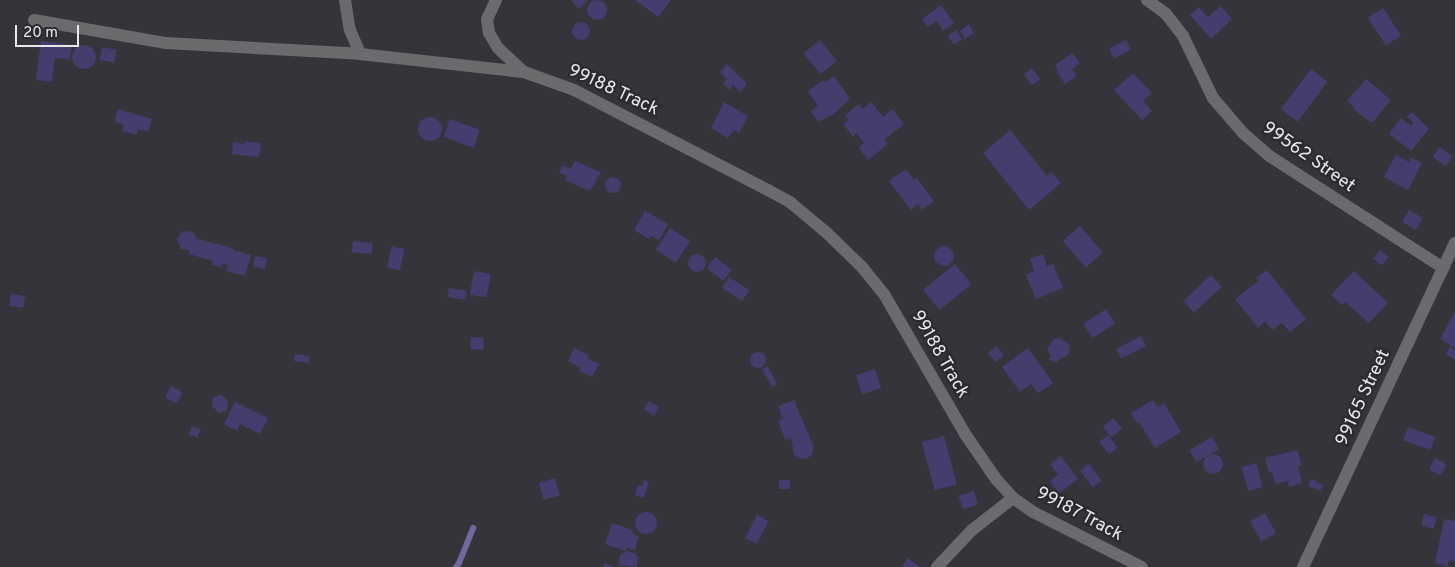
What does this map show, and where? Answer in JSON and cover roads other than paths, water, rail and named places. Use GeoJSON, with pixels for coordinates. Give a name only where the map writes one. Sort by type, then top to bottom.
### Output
{"type":"FeatureCollection","features":[{"type":"Feature","properties":{"kind":"street"},"geometry":{"type":"LineString","coordinates":[[345,0],[350,30],[360,54]]}},
{"type":"Feature","properties":{"kind":"street"},"geometry":{"type":"LineString","coordinates":[[496,0],[487,20],[489,33],[498,48],[524,72]]}},
{"type":"Feature","properties":{"kind":"street","name":"99562 Street"},"geometry":{"type":"LineString","coordinates":[[1146,0],[1166,14],[1183,36],[1212,98],[1242,132],[1271,157],[1443,268]]}},
{"type":"Feature","properties":{"kind":"street","name":"99188 Track"},"geometry":{"type":"LineString","coordinates":[[34,20],[166,43],[360,54],[524,72],[574,90],[739,174],[791,203],[827,233],[862,267],[884,294],[965,434],[996,479],[1013,498]]}},
{"type":"Feature","properties":{"kind":"street","name":"99165 Street"},"geometry":{"type":"LineString","coordinates":[[1303,567],[1455,243]]}},
{"type":"Feature","properties":{"kind":"street","name":"99187 Track"},"geometry":{"type":"LineString","coordinates":[[937,567],[972,530],[1013,498],[1033,512],[1142,567]]}},
{"type":"Feature","properties":{"kind":"waterway"},"geometry":{"type":"LineString","coordinates":[[456,567],[473,528]]}}]}
